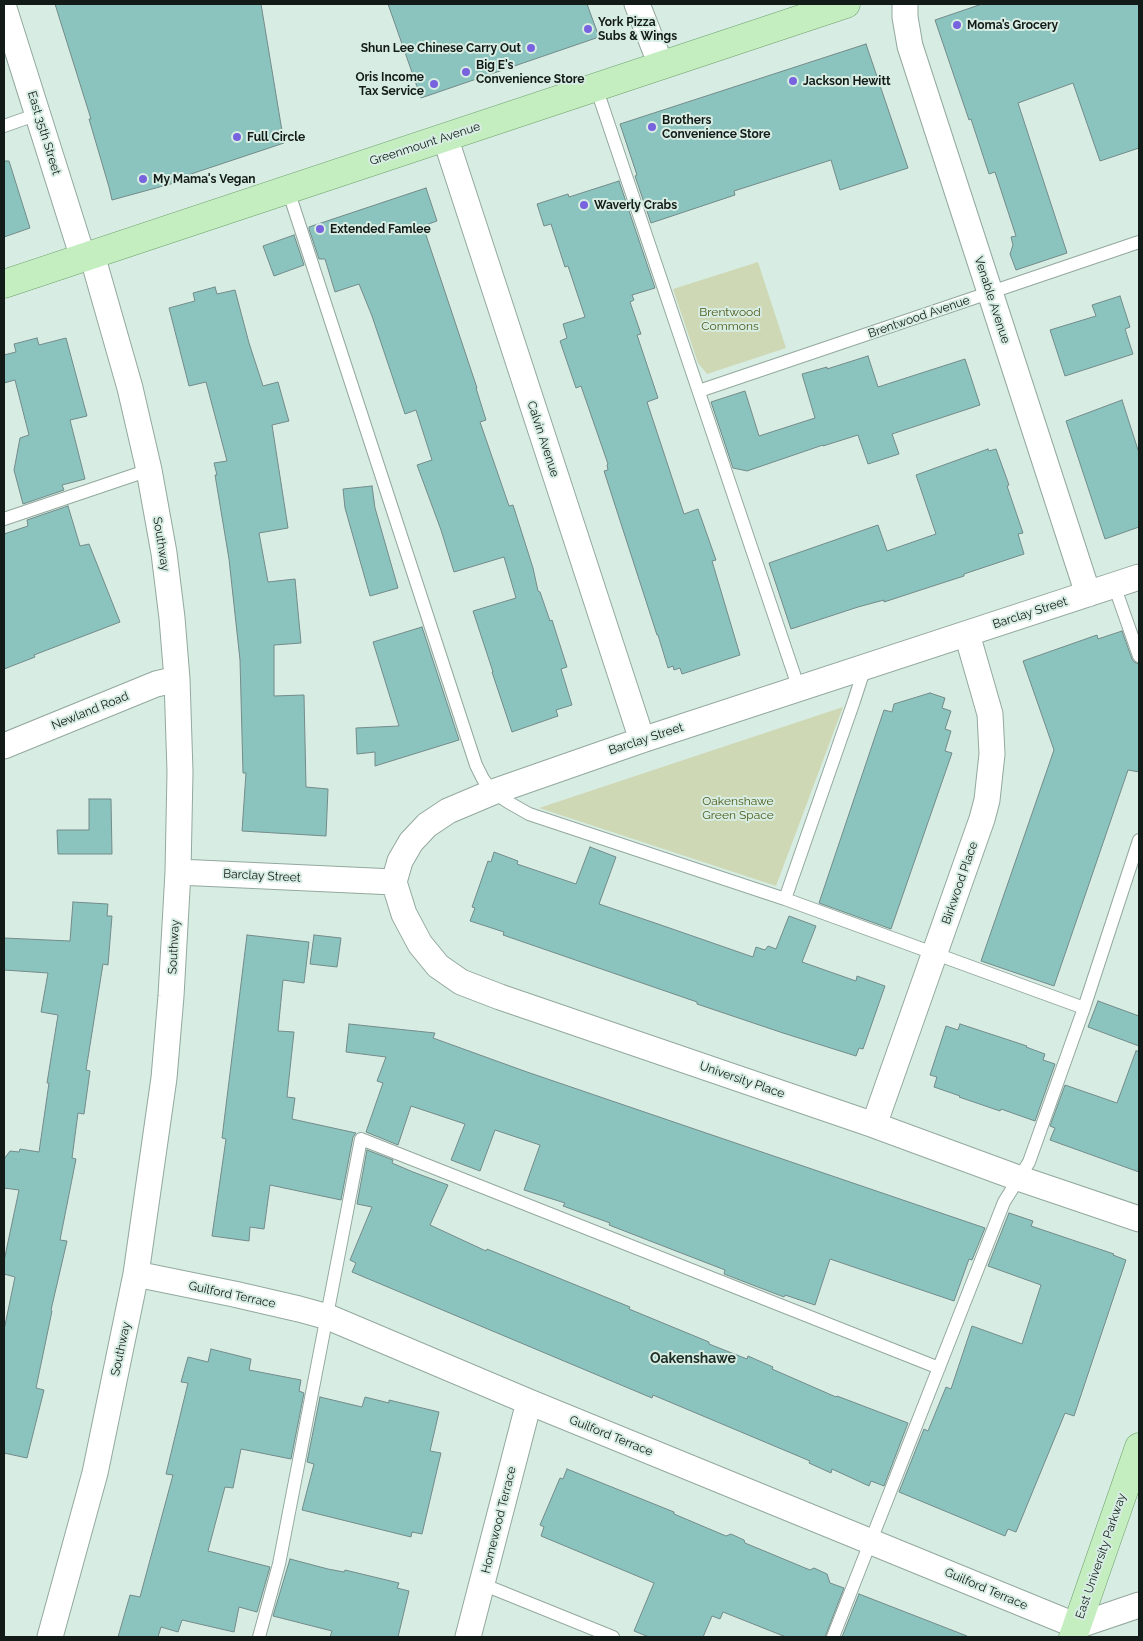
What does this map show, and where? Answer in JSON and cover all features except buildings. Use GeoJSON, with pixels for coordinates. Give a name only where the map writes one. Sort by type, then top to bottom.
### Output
{"type":"FeatureCollection","features":[{"type":"Feature","properties":{"kind":"main road","name":"Greenmount Avenue"},"geometry":{"type":"LineString","coordinates":[[4,284],[846,4]]}},
{"type":"Feature","properties":{"kind":"main road","name":"East University Parkway"},"geometry":{"type":"LineString","coordinates":[[1075,1631],[1139,1447]]}},
{"type":"Feature","properties":{"kind":"street"},"geometry":{"type":"LineString","coordinates":[[637,4],[660,65]]}},
{"type":"Feature","properties":{"kind":"street","name":"Venable Avenue"},"geometry":{"type":"LineString","coordinates":[[904,4],[910,46],[1088,594]]}},
{"type":"Feature","properties":{"kind":"street","name":"East 35th Street"},"geometry":{"type":"LineString","coordinates":[[4,8],[38,114],[88,256]]}},
{"type":"Feature","properties":{"kind":"street","name":"Calvin Avenue"},"geometry":{"type":"LineString","coordinates":[[445,137],[642,740]]}},
{"type":"Feature","properties":{"kind":"street","name":"Southway"},"geometry":{"type":"LineString","coordinates":[[50,1637],[95,1473],[136,1274],[164,1078],[178,872],[180,772],[177,679],[165,562],[149,470],[130,388],[111,319],[88,256]]}},
{"type":"Feature","properties":{"kind":"street","name":"Barclay Street"},"geometry":{"type":"LineString","coordinates":[[178,872],[394,882],[400,861],[411,842],[427,824],[448,811],[493,792],[642,740],[1139,577]]}},
{"type":"Feature","properties":{"kind":"street","name":"Birkwood Place"},"geometry":{"type":"LineString","coordinates":[[874,1125],[982,819],[991,775],[990,714],[967,634]]}},
{"type":"Feature","properties":{"kind":"street","name":"Newland Road"},"geometry":{"type":"LineString","coordinates":[[4,746],[156,684],[177,679]]}},
{"type":"Feature","properties":{"kind":"street","name":"University Place"},"geometry":{"type":"LineString","coordinates":[[394,882],[404,914],[420,944],[438,966],[461,982],[500,998],[874,1125],[1018,1178],[1139,1219]]}},
{"type":"Feature","properties":{"kind":"street","name":"Guilford Terrace"},"geometry":{"type":"LineString","coordinates":[[136,1274],[234,1294],[328,1317],[528,1402],[871,1541],[1075,1631]]}},
{"type":"Feature","properties":{"kind":"street","name":"Homewood Terrace"},"geometry":{"type":"LineString","coordinates":[[468,1637],[528,1402]]}},
{"type":"Feature","properties":{"kind":"street"},"geometry":{"type":"LineString","coordinates":[[1075,1631],[1139,1605]]}},
{"type":"Feature","properties":{"kind":"lane"},"geometry":{"type":"LineString","coordinates":[[596,87],[799,689]]}},
{"type":"Feature","properties":{"kind":"lane"},"geometry":{"type":"LineString","coordinates":[[4,126],[38,114]]}},
{"type":"Feature","properties":{"kind":"lane"},"geometry":{"type":"LineString","coordinates":[[288,190],[476,765],[483,780],[493,792],[529,814],[785,899],[1084,1008]]}},
{"type":"Feature","properties":{"kind":"lane","name":"Brentwood Avenue"},"geometry":{"type":"LineString","coordinates":[[698,391],[1139,242]]}},
{"type":"Feature","properties":{"kind":"lane"},"geometry":{"type":"LineString","coordinates":[[4,518],[149,470]]}},
{"type":"Feature","properties":{"kind":"lane"},"geometry":{"type":"LineString","coordinates":[[1114,585],[1139,656]]}},
{"type":"Feature","properties":{"kind":"lane"},"geometry":{"type":"LineString","coordinates":[[785,899],[865,667]]}},
{"type":"Feature","properties":{"kind":"lane"},"geometry":{"type":"LineString","coordinates":[[833,1637],[1004,1202],[1029,1162],[1084,1008],[1139,840]]}},
{"type":"Feature","properties":{"kind":"lane"},"geometry":{"type":"LineString","coordinates":[[259,1637],[279,1564],[361,1139],[939,1368]]}},
{"type":"Feature","properties":{"kind":"lane"},"geometry":{"type":"LineString","coordinates":[[482,1584],[613,1637]]}},
{"type":"Feature","properties":{"kind":"green space","name":"Brentwood Commons"},"geometry":{"type":"Polygon","coordinates":[[[758,262],[786,348],[707,374],[698,363],[673,289],[758,262]]]}},
{"type":"Feature","properties":{"kind":"green space","name":"Oakenshawe Green Space"},"geometry":{"type":"Polygon","coordinates":[[[843,707],[776,886],[539,808],[843,707]]]}},
{"type":"Feature","properties":{"kind":"place","name":"Moma’s Grocery"},"geometry":{"type":"Point","coordinates":[957,25]}},
{"type":"Feature","properties":{"kind":"place","name":"York Pizza Subs & Wings"},"geometry":{"type":"Point","coordinates":[588,29]}},
{"type":"Feature","properties":{"kind":"place","name":"Shun Lee Chinese Carry Out"},"geometry":{"type":"Point","coordinates":[531,48]}},
{"type":"Feature","properties":{"kind":"place","name":"Big E's Convenience Store"},"geometry":{"type":"Point","coordinates":[466,72]}},
{"type":"Feature","properties":{"kind":"place","name":"Jackson Hewitt"},"geometry":{"type":"Point","coordinates":[793,81]}},
{"type":"Feature","properties":{"kind":"place","name":"Oris Income Tax Service"},"geometry":{"type":"Point","coordinates":[434,84]}},
{"type":"Feature","properties":{"kind":"place","name":"Brothers Convenience Store"},"geometry":{"type":"Point","coordinates":[652,127]}},
{"type":"Feature","properties":{"kind":"place","name":"Full Circle"},"geometry":{"type":"Point","coordinates":[237,137]}},
{"type":"Feature","properties":{"kind":"place","name":"My Mama's Vegan"},"geometry":{"type":"Point","coordinates":[143,179]}},
{"type":"Feature","properties":{"kind":"place","name":"Waverly Crabs"},"geometry":{"type":"Point","coordinates":[584,205]}},
{"type":"Feature","properties":{"kind":"place","name":"Extended Famlee"},"geometry":{"type":"Point","coordinates":[320,229]}},
{"type":"Feature","properties":{"kind":"district","name":"Oakenshawe"},"geometry":{"type":"Point","coordinates":[693,1359]}}]}
